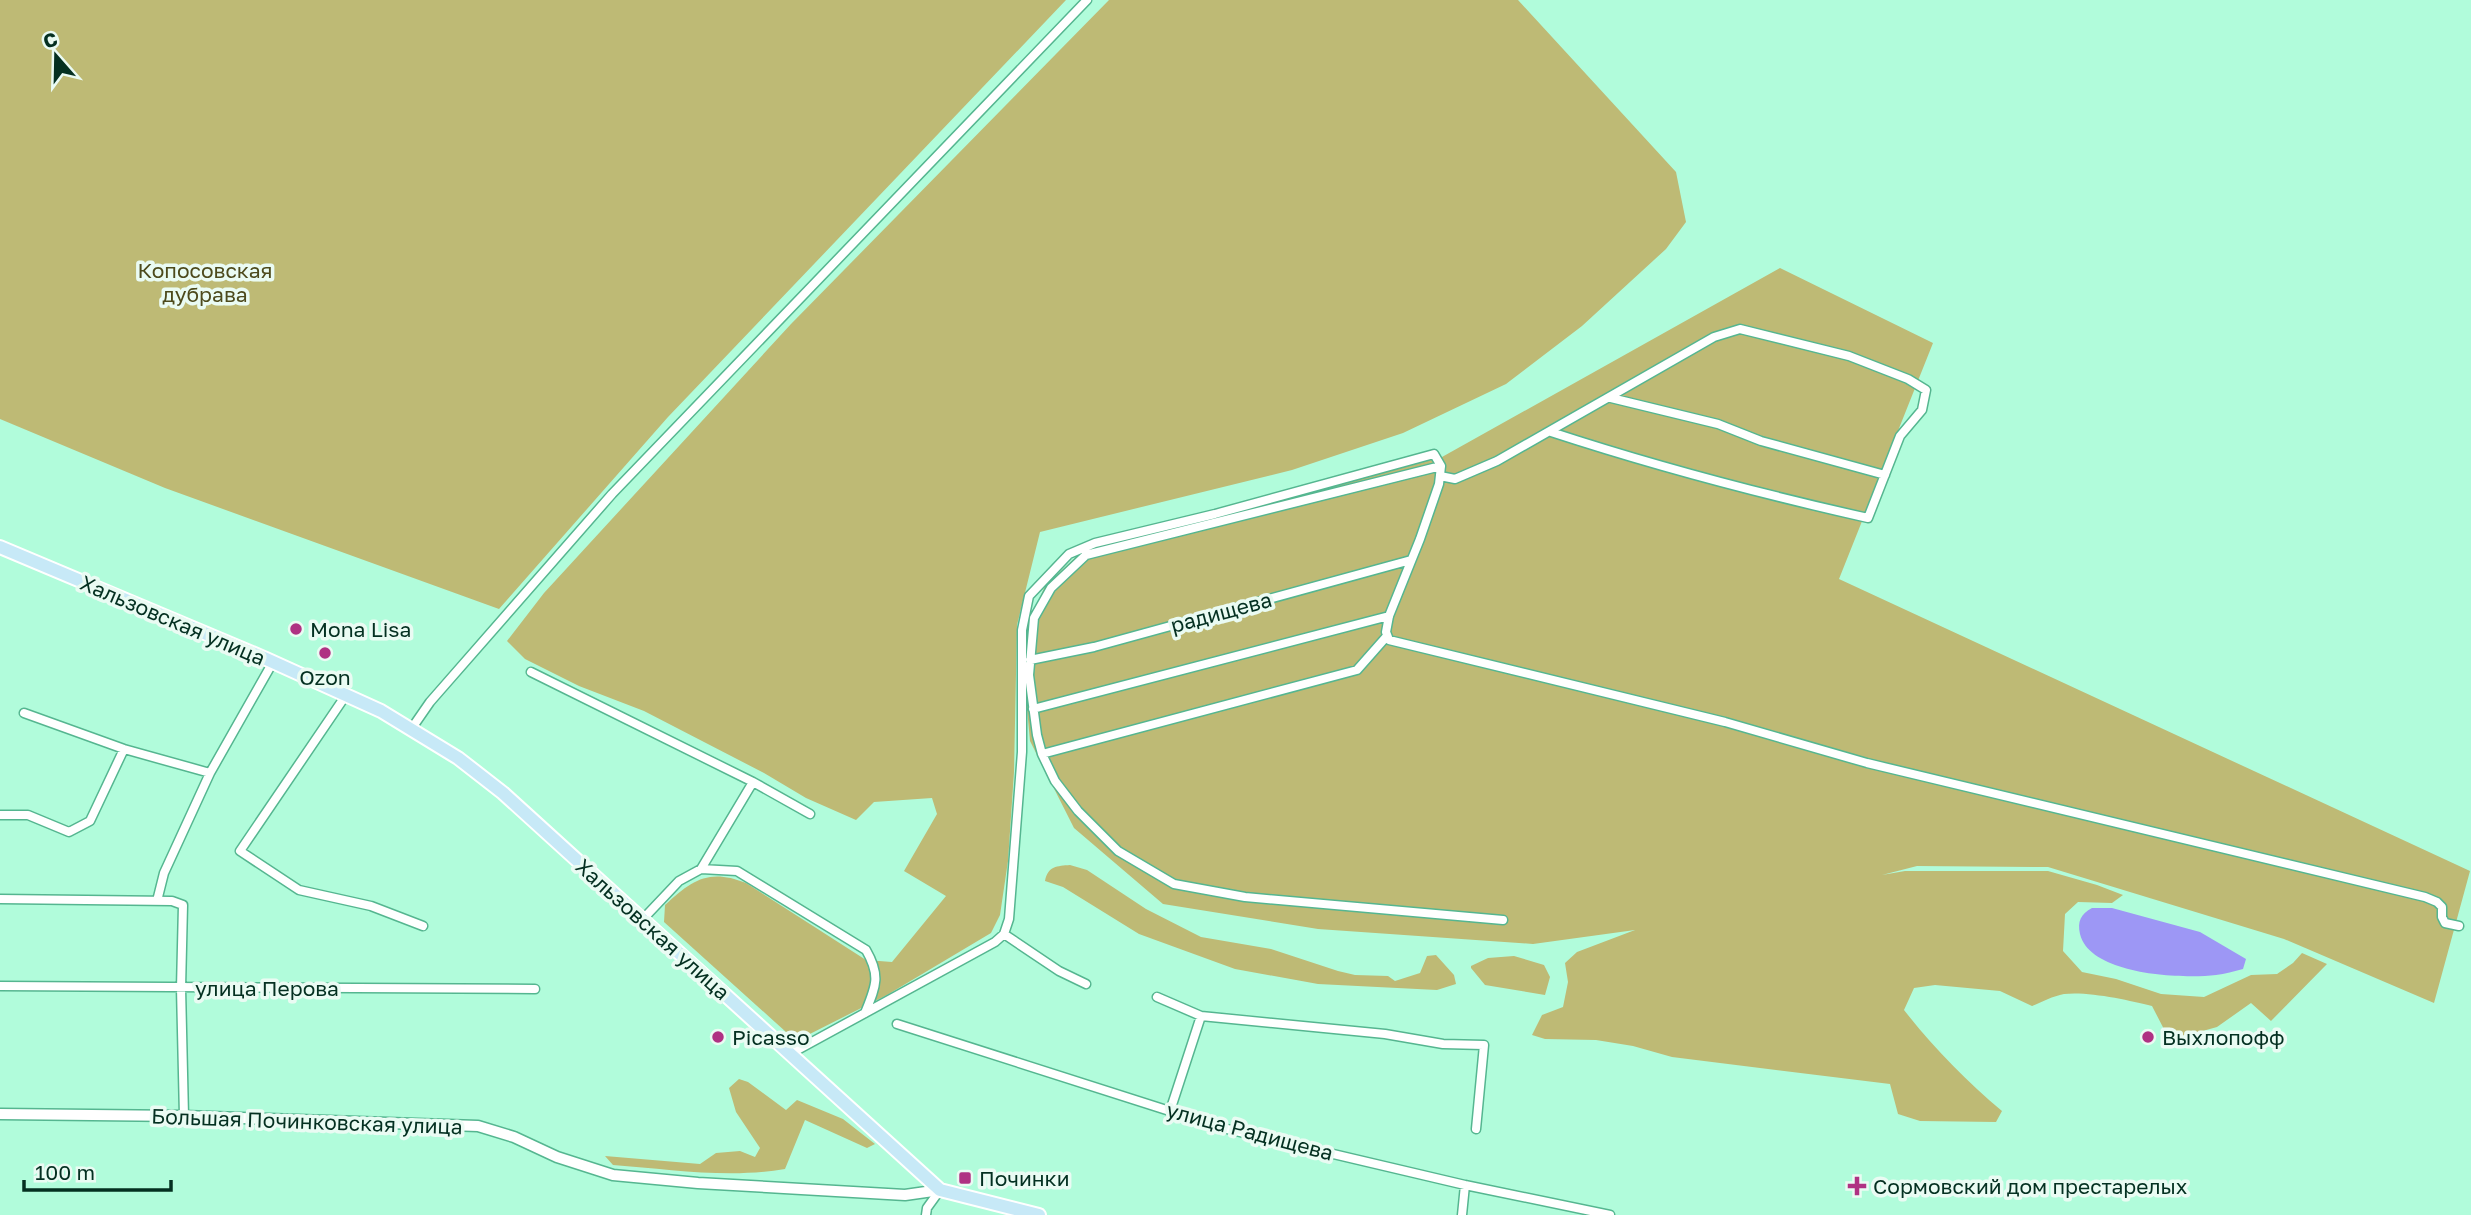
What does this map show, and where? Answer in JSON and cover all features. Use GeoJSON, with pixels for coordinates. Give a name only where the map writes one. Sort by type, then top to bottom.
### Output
{"type":"FeatureCollection","features":[{"type":"Feature","properties":{"kind":"main road","name":"Хальзовская улица"},"geometry":{"type":"LineString","coordinates":[[0,547],[346,695],[412,729],[458,758],[503,793],[940,1189]]}},
{"type":"Feature","properties":{"kind":"main road"},"geometry":{"type":"LineString","coordinates":[[940,1189],[1039,1215]]}},
{"type":"Feature","properties":{"kind":"street"},"geometry":{"type":"LineString","coordinates":[[412,729],[430,702],[612,494],[1087,0]]}},
{"type":"Feature","properties":{"kind":"street"},"geometry":{"type":"LineString","coordinates":[[1440,476],[1455,479],[1497,461],[1714,337],[1740,329],[1849,356],[1908,379],[1926,390],[1922,410],[1900,436],[1868,519],[1613,452],[1551,432]]}},
{"type":"Feature","properties":{"kind":"street"},"geometry":{"type":"LineString","coordinates":[[1611,398],[1718,424],[1761,441],[1885,475]]}},
{"type":"Feature","properties":{"kind":"street"},"geometry":{"type":"LineString","coordinates":[[790,1054],[1004,934],[1009,919],[1022,752],[1023,630],[1029,596],[1069,554],[1095,543],[1215,514],[1434,454],[1441,466],[1439,484],[1389,616],[1387,636],[1357,670],[1042,754]]}},
{"type":"Feature","properties":{"kind":"street"},"geometry":{"type":"LineString","coordinates":[[1441,466],[1086,555],[1051,588],[1034,618],[1029,675],[1033,709],[1042,754],[1055,781],[1078,811],[1118,851],[1174,884],[1245,898],[1503,920]]}},
{"type":"Feature","properties":{"kind":"street","name":"радищева"},"geometry":{"type":"LineString","coordinates":[[1030,660],[1094,647],[1412,559]]}},
{"type":"Feature","properties":{"kind":"street"},"geometry":{"type":"LineString","coordinates":[[1033,709],[1389,616]]}},
{"type":"Feature","properties":{"kind":"street"},"geometry":{"type":"LineString","coordinates":[[1387,636],[1397,642],[1724,722],[1867,763],[2425,897],[2442,907],[2445,923],[2459,926]]}},
{"type":"Feature","properties":{"kind":"street"},"geometry":{"type":"LineString","coordinates":[[157,901],[164,873],[210,774],[273,662]]}},
{"type":"Feature","properties":{"kind":"street"},"geometry":{"type":"LineString","coordinates":[[531,672],[752,782],[810,814]]}},
{"type":"Feature","properties":{"kind":"street"},"geometry":{"type":"LineString","coordinates":[[346,695],[240,852],[299,890],[371,906],[423,926]]}},
{"type":"Feature","properties":{"kind":"street"},"geometry":{"type":"LineString","coordinates":[[24,713],[124,749],[210,774]]}},
{"type":"Feature","properties":{"kind":"street"},"geometry":{"type":"LineString","coordinates":[[0,815],[28,815],[69,832],[90,821],[124,749]]}},
{"type":"Feature","properties":{"kind":"street"},"geometry":{"type":"LineString","coordinates":[[643,919],[680,881],[701,869],[752,782]]}},
{"type":"Feature","properties":{"kind":"street"},"geometry":{"type":"LineString","coordinates":[[701,869],[737,871],[866,950],[876,966],[876,978],[875,989],[865,1013]]}},
{"type":"Feature","properties":{"kind":"street"},"geometry":{"type":"LineString","coordinates":[[0,899],[172,901],[184,905],[181,988],[184,1116]]}},
{"type":"Feature","properties":{"kind":"street"},"geometry":{"type":"LineString","coordinates":[[1004,934],[1052,966],[1086,984]]}},
{"type":"Feature","properties":{"kind":"street","name":"улица Перова"},"geometry":{"type":"LineString","coordinates":[[0,986],[535,989]]}},
{"type":"Feature","properties":{"kind":"street"},"geometry":{"type":"LineString","coordinates":[[1157,997],[1201,1016],[1385,1034],[1443,1044],[1484,1045],[1476,1129]]}},
{"type":"Feature","properties":{"kind":"street"},"geometry":{"type":"LineString","coordinates":[[1170,1111],[1201,1016]]}},
{"type":"Feature","properties":{"kind":"street","name":"улица Радищева"},"geometry":{"type":"LineString","coordinates":[[897,1024],[1223,1128],[1465,1185],[1610,1215]]}},
{"type":"Feature","properties":{"kind":"street","name":"Большая Починковская улица"},"geometry":{"type":"LineString","coordinates":[[0,1114],[184,1116],[478,1126],[514,1137],[557,1157],[613,1175],[698,1183],[905,1195],[940,1189]]}},
{"type":"Feature","properties":{"kind":"street"},"geometry":{"type":"LineString","coordinates":[[1462,1215],[1465,1185]]}},
{"type":"Feature","properties":{"kind":"street"},"geometry":{"type":"LineString","coordinates":[[926,1215],[927,1208],[940,1189]]}},
{"type":"Feature","properties":{"kind":"green space","name":"Копосовская дубрава"},"geometry":{"type":"Polygon","coordinates":[[[0,0],[1066,0],[668,417],[499,609],[165,488],[0,419],[0,0]]]}},
{"type":"Feature","properties":{"kind":"green space"},"geometry":{"type":"Polygon","coordinates":[[[1109,0],[1518,0],[1676,172],[1686,222],[1666,249],[1582,326],[1506,384],[1403,433],[1292,470],[1040,532],[1017,625],[1014,772],[1008,861],[1000,915],[991,933],[887,995],[796,1041],[664,922],[665,905],[684,889],[702,879],[733,879],[746,883],[866,960],[892,962],[946,896],[904,871],[937,814],[932,798],[874,802],[856,820],[806,798],[764,773],[644,711],[579,686],[525,659],[507,641],[544,593],[791,324],[1109,0]]]}},
{"type":"Feature","properties":{"kind":"green space"},"geometry":{"type":"Polygon","coordinates":[[[1780,268],[1933,343],[1839,579],[2470,871],[2434,1003],[2284,939],[2048,867],[1917,866],[1882,875],[1905,871],[2048,871],[2123,895],[2112,903],[2078,902],[2065,914],[2063,951],[2082,972],[2116,979],[2161,994],[2204,997],[2251,975],[2277,974],[2302,953],[2327,964],[2271,1021],[2251,1003],[2217,1027],[2174,1039],[2167,1035],[2152,1006],[2120,999],[2064,994],[2032,1006],[2000,991],[1935,985],[1914,988],[1904,1010],[1950,1063],[2002,1111],[1996,1122],[1920,1121],[1898,1114],[1890,1084],[1672,1057],[1633,1046],[1596,1040],[1545,1039],[1532,1035],[1542,1015],[1563,1007],[1568,982],[1565,963],[1577,952],[1635,930],[1533,944],[1318,929],[1163,904],[1074,828],[1030,741],[1023,666],[1028,625],[1045,586],[1079,554],[1442,457],[1780,268]]]}},
{"type":"Feature","properties":{"kind":"green space"},"geometry":{"type":"Polygon","coordinates":[[[1070,865],[1087,870],[1146,909],[1201,937],[1271,949],[1338,971],[1355,975],[1388,976],[1395,981],[1420,973],[1427,956],[1436,955],[1454,975],[1456,984],[1437,990],[1318,984],[1235,969],[1139,934],[1063,887],[1045,881],[1051,870],[1070,865]]]}},
{"type":"Feature","properties":{"kind":"green space"},"geometry":{"type":"Polygon","coordinates":[[[1514,956],[1544,965],[1550,977],[1545,995],[1485,985],[1471,968],[1488,958],[1514,956]]]}},
{"type":"Feature","properties":{"kind":"green space"},"geometry":{"type":"Polygon","coordinates":[[[739,1079],[748,1082],[786,1110],[797,1100],[843,1119],[875,1144],[867,1148],[805,1120],[785,1169],[742,1173],[699,1172],[613,1165],[605,1156],[700,1164],[716,1153],[740,1151],[755,1157],[760,1148],[736,1112],[729,1088],[739,1079]]]}},
{"type":"Feature","properties":{"kind":"shaded area"},"geometry":{"type":"Polygon","coordinates":[[[2092,908],[2112,908],[2200,932],[2246,959],[2243,969],[2216,975],[2181,976],[2160,975],[2118,966],[2087,948],[2080,934],[2081,918],[2092,908]]]}},
{"type":"Feature","properties":{"kind":"place","name":"Mona Lisa"},"geometry":{"type":"Point","coordinates":[296,629]}},
{"type":"Feature","properties":{"kind":"place","name":"Ozon"},"geometry":{"type":"Point","coordinates":[325,653]}},
{"type":"Feature","properties":{"kind":"place","name":"Picasso"},"geometry":{"type":"Point","coordinates":[718,1037]}},
{"type":"Feature","properties":{"kind":"place","name":"Выхлопофф"},"geometry":{"type":"Point","coordinates":[2148,1037]}},
{"type":"Feature","properties":{"kind":"place","name":"Починки"},"geometry":{"type":"Point","coordinates":[965,1178]}},
{"type":"Feature","properties":{"kind":"place","name":"Сормовский дом престарелых"},"geometry":{"type":"Point","coordinates":[1857,1186]}}]}
